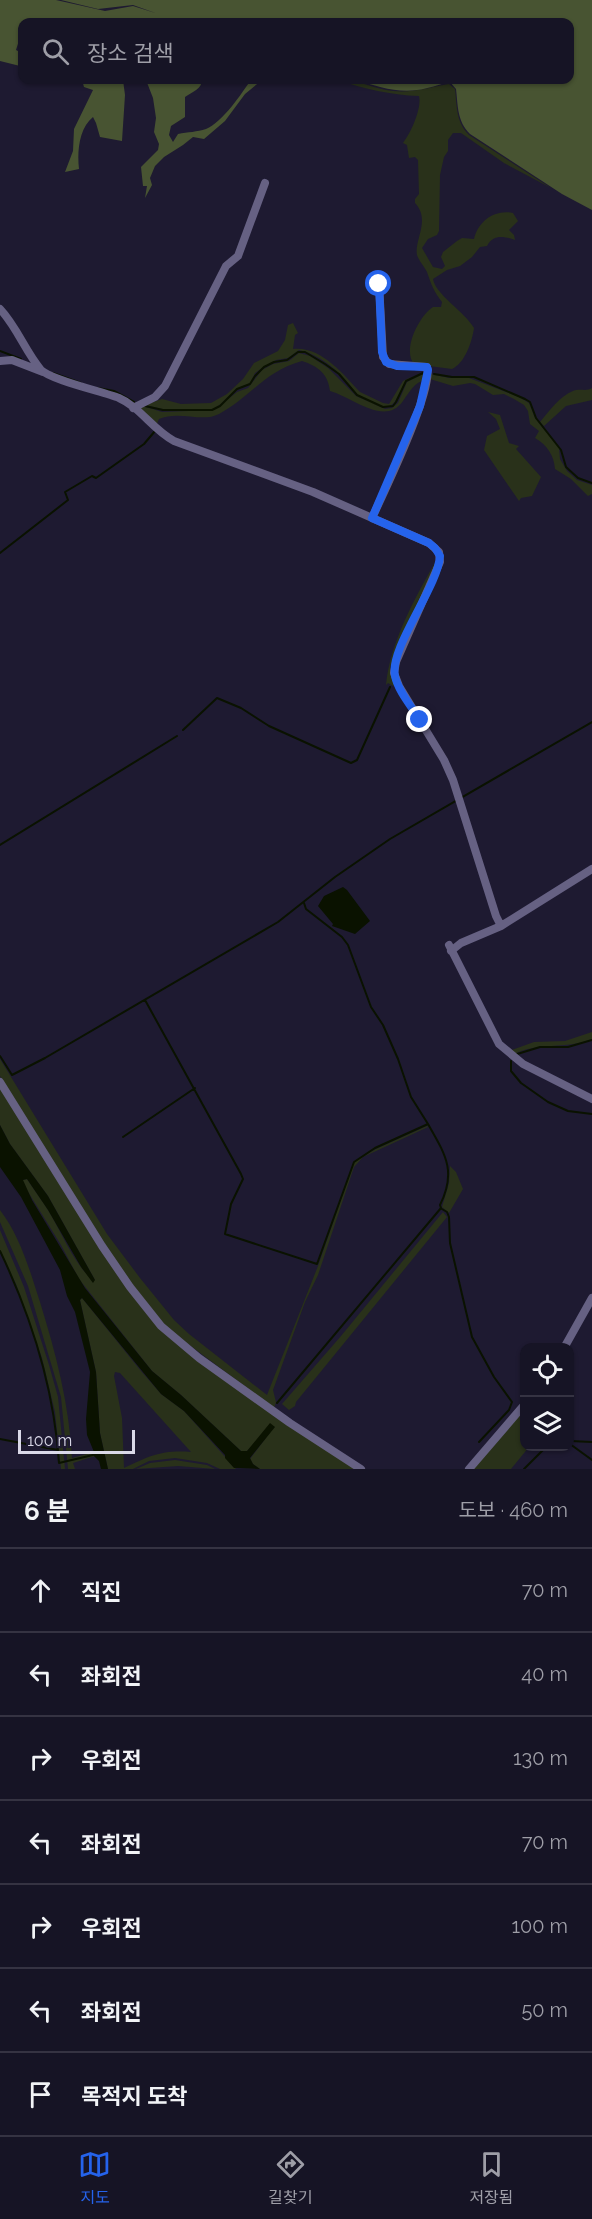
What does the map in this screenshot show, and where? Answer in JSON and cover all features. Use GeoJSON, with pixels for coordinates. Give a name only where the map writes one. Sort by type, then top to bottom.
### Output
{"type":"FeatureCollection","features":[{"type":"Feature","properties":{"kind":"street"},"geometry":{"type":"LineString","coordinates":[[133,408],[155,397],[165,386],[226,266],[238,256],[265,183]]}},
{"type":"Feature","properties":{"kind":"street"},"geometry":{"type":"LineString","coordinates":[[372,518],[420,406],[428,376],[427,367],[389,364],[383,357],[379,284]]}},
{"type":"Feature","properties":{"kind":"street"},"geometry":{"type":"LineString","coordinates":[[0,309],[9,318],[43,372]]}},
{"type":"Feature","properties":{"kind":"street"},"geometry":{"type":"LineString","coordinates":[[0,360],[12,360],[120,398],[174,441],[313,492],[429,543],[439,552],[440,562],[399,652],[394,673],[399,686],[451,773],[501,926]]}},
{"type":"Feature","properties":{"kind":"street"},"geometry":{"type":"LineString","coordinates":[[592,868],[501,926],[450,948],[499,1044],[523,1064],[592,1099]]}},
{"type":"Feature","properties":{"kind":"street"},"geometry":{"type":"LineString","coordinates":[[0,1082],[102,1246],[130,1287],[161,1326],[199,1358],[290,1423],[361,1469]]}},
{"type":"Feature","properties":{"kind":"street"},"geometry":{"type":"LineString","coordinates":[[566,1343],[592,1298]]}},
{"type":"Feature","properties":{"kind":"street"},"geometry":{"type":"LineString","coordinates":[[470,1469],[520,1411]]}},
{"type":"Feature","properties":{"kind":"green space"},"geometry":{"type":"Polygon","coordinates":[[[0,0],[56,0],[105,11],[133,6],[171,18],[18,18],[16,50],[18,51],[18,66],[0,61],[0,0]]]}},
{"type":"Feature","properties":{"kind":"green space"},"geometry":{"type":"Polygon","coordinates":[[[61,0],[592,0],[592,210],[562,194],[470,134],[460,119],[456,89],[452,84],[574,84],[574,18],[169,18],[133,5],[98,9],[61,0]]]}},
{"type":"Feature","properties":{"kind":"green space"},"geometry":{"type":"Polygon","coordinates":[[[83,84],[124,84],[122,141],[100,137],[93,117],[85,127],[80,141],[79,169],[65,172],[73,151],[74,129],[93,90],[84,87],[83,84]]]}},
{"type":"Feature","properties":{"kind":"green space"},"geometry":{"type":"Polygon","coordinates":[[[148,84],[201,84],[185,97],[185,117],[171,126],[169,135],[173,142],[178,134],[203,130],[212,125],[231,107],[248,84],[257,84],[245,94],[225,121],[204,139],[193,137],[155,166],[150,178],[152,185],[145,198],[147,186],[143,186],[141,167],[158,150],[159,144],[154,132],[156,118],[153,98],[148,84]]]}},
{"type":"Feature","properties":{"kind":"green space"},"geometry":{"type":"Polygon","coordinates":[[[351,84],[401,91],[449,84],[455,89],[459,119],[469,135],[551,188],[504,163],[461,133],[453,133],[448,140],[448,151],[444,157],[440,175],[439,231],[437,235],[428,239],[422,248],[433,267],[442,269],[445,266],[441,257],[443,252],[462,238],[474,239],[479,227],[488,218],[506,212],[513,213],[518,221],[509,230],[515,240],[503,237],[492,239],[487,246],[480,247],[460,266],[447,270],[433,279],[444,297],[474,328],[470,346],[461,362],[452,369],[414,364],[410,350],[414,334],[422,318],[433,307],[441,307],[442,302],[417,255],[422,223],[420,210],[415,203],[419,194],[418,160],[415,157],[409,158],[407,145],[403,143],[415,120],[420,101],[419,96],[351,84]]]}},
{"type":"Feature","properties":{"kind":"green space"},"geometry":{"type":"Polygon","coordinates":[[[371,84],[442,84],[409,91],[371,84]]]}},
{"type":"Feature","properties":{"kind":"green space"},"geometry":{"type":"Polygon","coordinates":[[[293,323],[298,333],[295,335],[293,349],[303,349],[322,357],[339,370],[360,392],[383,403],[389,404],[403,381],[411,377],[392,404],[386,407],[358,395],[327,363],[299,350],[288,358],[276,360],[265,366],[255,373],[250,383],[236,389],[213,409],[162,409],[145,405],[162,399],[181,404],[211,403],[227,394],[243,379],[254,363],[278,351],[285,340],[288,325],[293,323]]]}},
{"type":"Feature","properties":{"kind":"green space"},"geometry":{"type":"Polygon","coordinates":[[[299,353],[310,356],[328,368],[356,396],[385,409],[392,408],[398,403],[407,382],[423,374],[427,375],[426,379],[415,385],[396,408],[387,411],[368,408],[330,391],[324,375],[313,365],[302,361],[267,378],[219,414],[205,417],[167,417],[159,419],[156,426],[139,410],[143,406],[162,412],[214,410],[237,392],[248,388],[262,370],[273,364],[289,361],[299,353]]]}},
{"type":"Feature","properties":{"kind":"green space"},"geometry":{"type":"Polygon","coordinates":[[[431,374],[449,378],[469,378],[529,403],[535,418],[559,448],[560,459],[567,471],[577,480],[592,485],[592,494],[588,496],[571,479],[555,469],[549,451],[535,438],[539,431],[530,424],[528,411],[524,405],[504,394],[493,395],[475,384],[453,386],[430,379],[431,374]]]}},
{"type":"Feature","properties":{"kind":"green space"},"geometry":{"type":"Polygon","coordinates":[[[592,388],[592,400],[566,406],[544,426],[540,422],[568,393],[592,388]]]}},
{"type":"Feature","properties":{"kind":"green space"},"geometry":{"type":"Polygon","coordinates":[[[488,412],[500,415],[509,443],[519,446],[516,449],[541,477],[532,496],[521,498],[519,501],[484,450],[487,436],[500,429],[496,419],[488,412]]]}},
{"type":"Feature","properties":{"kind":"green space"},"geometry":{"type":"Polygon","coordinates":[[[437,559],[390,667],[396,683],[393,686],[388,683],[386,685],[388,669],[398,636],[437,559]]]}},
{"type":"Feature","properties":{"kind":"green space"},"geometry":{"type":"Polygon","coordinates":[[[592,1032],[592,1039],[582,1042],[532,1048],[512,1055],[509,1051],[534,1042],[565,1041],[592,1032]]]}},
{"type":"Feature","properties":{"kind":"green space"},"geometry":{"type":"Polygon","coordinates":[[[0,1059],[107,1234],[140,1278],[174,1320],[189,1334],[267,1395],[318,1266],[354,1162],[376,1149],[428,1127],[363,1157],[354,1167],[318,1275],[305,1302],[273,1390],[276,1402],[274,1408],[165,1326],[124,1276],[0,1076],[0,1059]]]}},
{"type":"Feature","properties":{"kind":"green space"},"geometry":{"type":"Polygon","coordinates":[[[0,1086],[160,1327],[357,1469],[260,1469],[250,1459],[274,1427],[247,1451],[241,1451],[152,1371],[79,1279],[25,1187],[22,1180],[27,1179],[82,1268],[95,1280],[48,1196],[10,1144],[0,1125],[0,1086]]]}},
{"type":"Feature","properties":{"kind":"green space"},"geometry":{"type":"Polygon","coordinates":[[[450,1166],[456,1172],[463,1189],[449,1213],[442,1207],[449,1183],[450,1166]]]}},
{"type":"Feature","properties":{"kind":"green space"},"geometry":{"type":"Polygon","coordinates":[[[0,1210],[24,1254],[46,1321],[65,1398],[72,1458],[94,1452],[95,1456],[73,1463],[75,1469],[68,1469],[61,1397],[28,1286],[0,1222],[0,1210]]]}},
{"type":"Feature","properties":{"kind":"green space"},"geometry":{"type":"Polygon","coordinates":[[[443,1212],[447,1217],[295,1406],[289,1410],[282,1404],[443,1212]]]}},
{"type":"Feature","properties":{"kind":"green space"},"geometry":{"type":"Polygon","coordinates":[[[0,1230],[24,1287],[58,1397],[65,1469],[61,1469],[55,1412],[42,1358],[16,1284],[0,1250],[0,1230]]]}},
{"type":"Feature","properties":{"kind":"green space"},"geometry":{"type":"Polygon","coordinates":[[[82,1298],[161,1394],[184,1411],[236,1469],[220,1469],[207,1463],[175,1458],[149,1461],[133,1469],[108,1469],[100,1433],[96,1372],[80,1300],[82,1298]],[[115,1372],[114,1376],[122,1418],[124,1468],[156,1455],[191,1452],[120,1373],[115,1372]]]}},
{"type":"Feature","properties":{"kind":"green space"},"geometry":{"type":"Polygon","coordinates":[[[520,1412],[520,1451],[526,1451],[511,1469],[473,1469],[520,1412]]]}},
{"type":"Feature","properties":{"kind":"green space"},"geometry":{"type":"Polygon","coordinates":[[[175,1460],[207,1465],[215,1469],[178,1466],[136,1469],[150,1463],[175,1460]]]}},
{"type":"Feature","properties":{"kind":"shaded area"},"geometry":{"type":"Polygon","coordinates":[[[343,887],[370,921],[355,934],[332,926],[333,924],[318,906],[324,896],[343,887]]]}},
{"type":"Feature","properties":{"kind":"shaded area"},"geometry":{"type":"Polygon","coordinates":[[[0,1125],[10,1144],[48,1196],[95,1280],[93,1283],[81,1267],[27,1179],[23,1180],[32,1200],[85,1288],[152,1371],[241,1451],[247,1451],[270,1423],[275,1427],[250,1458],[253,1464],[260,1469],[234,1468],[225,1455],[184,1411],[161,1394],[82,1298],[80,1300],[96,1372],[100,1433],[108,1469],[101,1469],[99,1461],[93,1455],[94,1452],[87,1435],[90,1372],[75,1312],[67,1296],[60,1270],[21,1197],[0,1167],[0,1125]]]}},
{"type":"Feature","properties":{"kind":"waterway"},"geometry":{"type":"LineString","coordinates":[[0,351],[21,359]]}},
{"type":"Feature","properties":{"kind":"waterway"},"geometry":{"type":"LineString","coordinates":[[145,406],[163,410],[212,410],[220,406],[237,389],[250,384],[264,367],[274,362],[287,360],[298,352],[305,352],[325,364],[339,374],[357,395],[383,407],[393,406],[406,381],[423,373]]}},
{"type":"Feature","properties":{"kind":"waterway"},"geometry":{"type":"LineString","coordinates":[[53,373],[81,383]]}},
{"type":"Feature","properties":{"kind":"waterway"},"geometry":{"type":"LineString","coordinates":[[434,374],[474,377],[530,402],[536,418],[561,450],[566,467],[578,478],[592,483]]}},
{"type":"Feature","properties":{"kind":"waterway"},"geometry":{"type":"LineString","coordinates":[[98,388],[114,391],[134,402]]}},
{"type":"Feature","properties":{"kind":"waterway"},"geometry":{"type":"LineString","coordinates":[[0,553],[68,500],[65,492],[92,476],[96,478],[144,444],[155,431]]}},
{"type":"Feature","properties":{"kind":"waterway"},"geometry":{"type":"LineString","coordinates":[[183,730],[217,698],[241,708],[269,726],[351,763],[357,760],[390,687]]}},
{"type":"Feature","properties":{"kind":"waterway"},"geometry":{"type":"LineString","coordinates":[[0,1056],[12,1075],[45,1058],[278,922],[335,877],[390,839],[592,722]]}},
{"type":"Feature","properties":{"kind":"waterway"},"geometry":{"type":"LineString","coordinates":[[0,845],[177,736]]}},
{"type":"Feature","properties":{"kind":"waterway"},"geometry":{"type":"LineString","coordinates":[[145,1000],[243,1179],[231,1204],[225,1234],[317,1264],[354,1162],[375,1148],[428,1124],[411,1097],[398,1059],[383,1025],[371,1007],[348,945],[342,937],[306,909],[304,903]]}},
{"type":"Feature","properties":{"kind":"waterway"},"geometry":{"type":"LineString","coordinates":[[514,1055],[540,1047],[568,1047],[592,1040]]}},
{"type":"Feature","properties":{"kind":"waterway"},"geometry":{"type":"LineString","coordinates":[[511,1061],[511,1071],[521,1083],[548,1102],[568,1111],[592,1114]]}},
{"type":"Feature","properties":{"kind":"waterway"},"geometry":{"type":"LineString","coordinates":[[123,1137],[195,1088]]}},
{"type":"Feature","properties":{"kind":"waterway"},"geometry":{"type":"LineString","coordinates":[[277,1403],[441,1208],[448,1182],[447,1163],[428,1124]]}},
{"type":"Feature","properties":{"kind":"waterway"},"geometry":{"type":"LineString","coordinates":[[442,1209],[449,1217],[450,1243],[472,1337],[494,1377],[512,1402],[509,1410],[479,1442]]}},
{"type":"Feature","properties":{"kind":"waterway"},"geometry":{"type":"LineString","coordinates":[[0,1251],[12,1276],[40,1354],[52,1408],[59,1463],[93,1455]]}},
{"type":"Feature","properties":{"kind":"waterway"},"geometry":{"type":"LineString","coordinates":[[0,1439],[58,1450]]}},
{"type":"Feature","properties":{"kind":"waterway"},"geometry":{"type":"LineString","coordinates":[[574,1441],[592,1442]]}},
{"type":"Feature","properties":{"kind":"waterway"},"geometry":{"type":"LineString","coordinates":[[574,1447],[592,1460]]}},
{"type":"Feature","properties":{"kind":"waterway"},"geometry":{"type":"LineString","coordinates":[[524,1469],[542,1451]]}},
{"type":"Feature","properties":{"kind":"route"},"geometry":{"type":"LineString","coordinates":[[379,284],[383,357],[389,364],[427,367],[428,370],[420,406],[372,518],[429,543],[439,552],[440,556],[440,562],[399,652],[394,673],[399,686],[420,720]]}}]}
